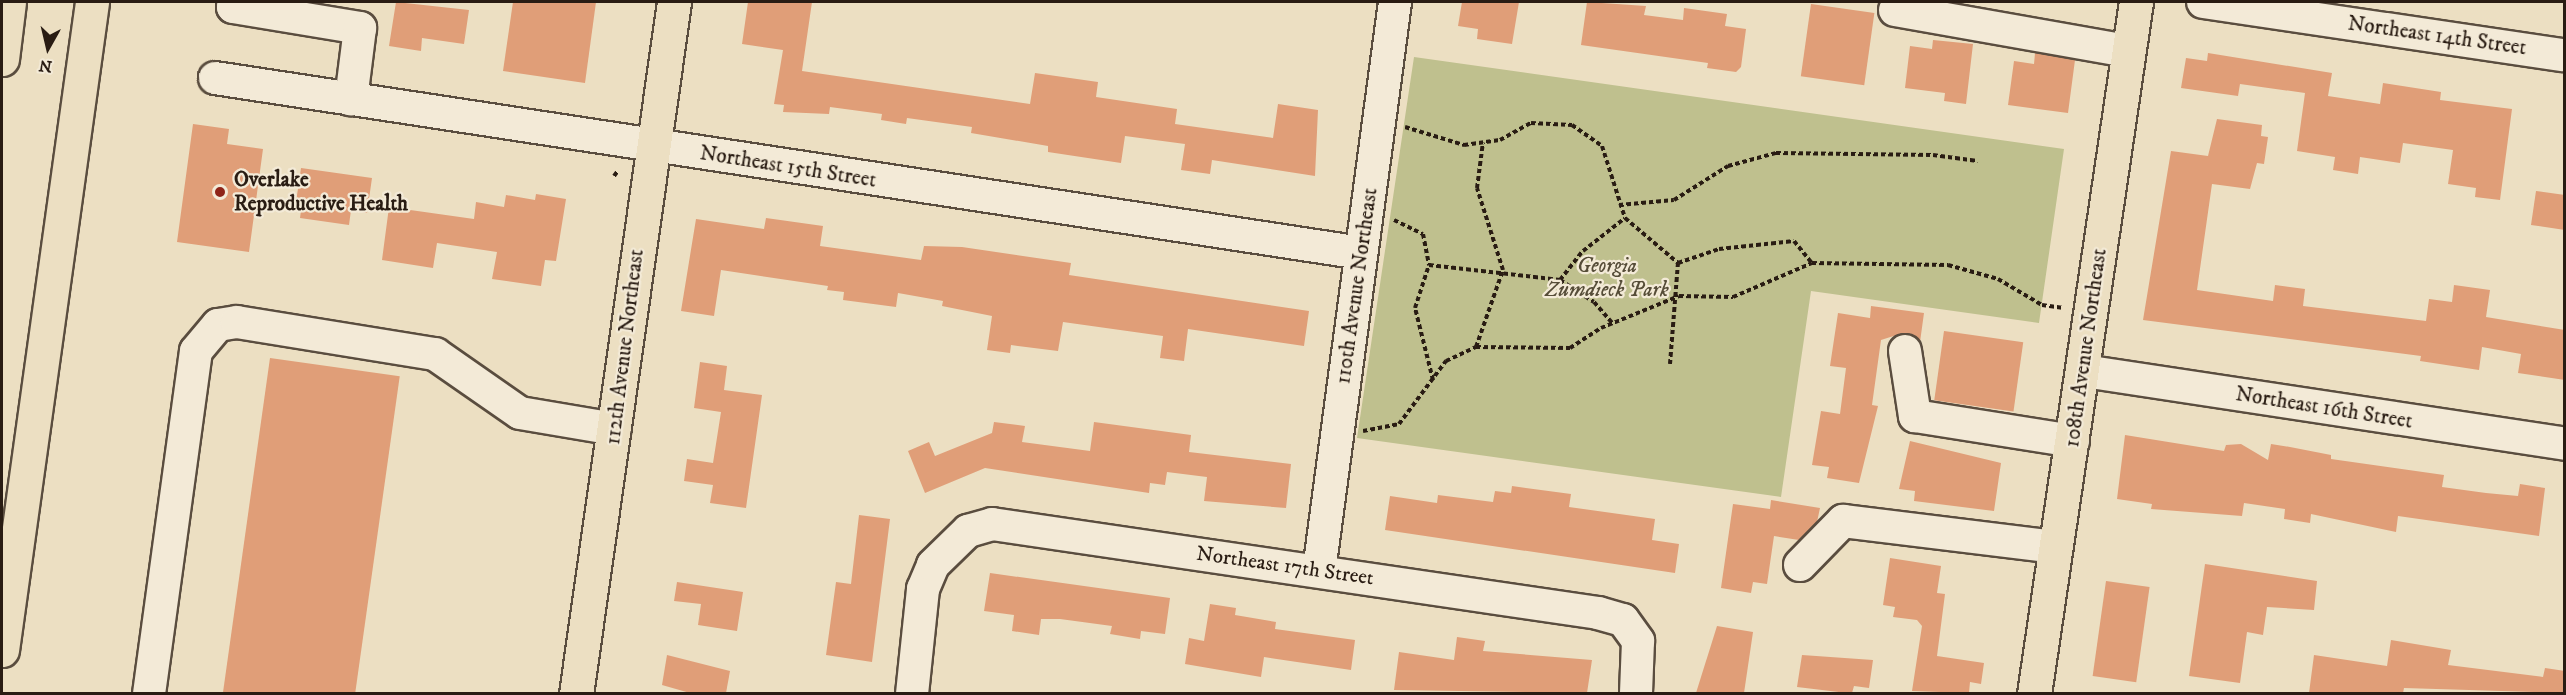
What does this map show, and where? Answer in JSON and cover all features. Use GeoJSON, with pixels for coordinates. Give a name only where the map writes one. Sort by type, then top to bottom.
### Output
{"type":"FeatureCollection","features":[{"type":"Feature","properties":{"kind":"main road"},"geometry":{"type":"LineString","coordinates":[[2,59],[9,2]]}},
{"type":"Feature","properties":{"kind":"main road"},"geometry":{"type":"LineString","coordinates":[[2,651],[92,2]]}},
{"type":"Feature","properties":{"kind":"main road","name":"112th Avenue Northeast"},"geometry":{"type":"LineString","coordinates":[[576,693],[674,2]]}},
{"type":"Feature","properties":{"kind":"main road","name":"108th Avenue Northeast"},"geometry":{"type":"LineString","coordinates":[[2034,693],[2084,371],[2136,2]]}},
{"type":"Feature","properties":{"kind":"street"},"geometry":{"type":"LineString","coordinates":[[234,2],[233,7],[360,28],[351,99]]}},
{"type":"Feature","properties":{"kind":"street","name":"110th Avenue Northeast"},"geometry":{"type":"LineString","coordinates":[[1319,571],[1395,2]]}},
{"type":"Feature","properties":{"kind":"street","name":"Northeast 14th Street"},"geometry":{"type":"LineString","coordinates":[[2203,2],[2565,55]]}},
{"type":"Feature","properties":{"kind":"street"},"geometry":{"type":"LineString","coordinates":[[1895,10],[2128,51]]}},
{"type":"Feature","properties":{"kind":"street","name":"Northeast 15th Street"},"geometry":{"type":"LineString","coordinates":[[215,78],[1361,253]]}},
{"type":"Feature","properties":{"kind":"street"},"geometry":{"type":"LineString","coordinates":[[149,693],[196,351],[218,325],[237,322],[435,354],[520,413],[615,429]]}},
{"type":"Feature","properties":{"kind":"street"},"geometry":{"type":"LineString","coordinates":[[1905,351],[1915,416],[2073,441]]}},
{"type":"Feature","properties":{"kind":"street","name":"Northeast 16th Street"},"geometry":{"type":"LineString","coordinates":[[2084,371],[2565,444]]}},
{"type":"Feature","properties":{"kind":"street"},"geometry":{"type":"LineString","coordinates":[[1800,565],[1843,521],[2056,547]]}},
{"type":"Feature","properties":{"kind":"street","name":"Northeast 17th Street"},"geometry":{"type":"LineString","coordinates":[[912,693],[923,589],[933,565],[951,544],[992,524],[1319,571],[1623,620],[1638,641],[1636,693]]}},
{"type":"Feature","properties":{"kind":"path"},"geometry":{"type":"LineString","coordinates":[[1379,122],[1464,145],[1500,140],[1531,123],[1572,125],[1602,146],[1625,218],[1678,263],[1679,296],[1670,364]]}},
{"type":"Feature","properties":{"kind":"path"},"geometry":{"type":"LineString","coordinates":[[1476,347],[1503,270],[1477,188],[1483,142]]}},
{"type":"Feature","properties":{"kind":"path"},"geometry":{"type":"LineString","coordinates":[[1619,205],[1674,200],[1728,166],[1776,153],[1933,155],[1978,161]]}},
{"type":"Feature","properties":{"kind":"path"},"geometry":{"type":"LineString","coordinates":[[1366,215],[1407,222],[1423,234],[1429,265],[1415,308],[1433,381]]}},
{"type":"Feature","properties":{"kind":"path"},"geometry":{"type":"LineString","coordinates":[[1560,280],[1583,251],[1625,218]]}},
{"type":"Feature","properties":{"kind":"path"},"geometry":{"type":"LineString","coordinates":[[1678,263],[1719,249],[1794,241],[1812,262]]}},
{"type":"Feature","properties":{"kind":"path"},"geometry":{"type":"LineString","coordinates":[[1338,428],[1377,433],[1399,424],[1446,361],[1476,347],[1570,348],[1612,323],[1679,296],[1733,297],[1812,262],[1948,265],[1998,279],[2042,305],[2074,309]]}},
{"type":"Feature","properties":{"kind":"path"},"geometry":{"type":"LineString","coordinates":[[1429,265],[1503,270],[1560,280],[1594,302],[1612,323]]}},
{"type":"Feature","properties":{"kind":"green space","name":"Georgia Zumdieck Park"},"geometry":{"type":"Polygon","coordinates":[[[1414,57],[2064,149],[2039,323],[1811,291],[1781,497],[1357,438],[1414,57]]]}},
{"type":"Feature","properties":{"kind":"building"},"geometry":{"type":"Polygon","coordinates":[[[396,2],[469,10],[464,44],[422,38],[421,51],[389,46],[396,2]]]}},
{"type":"Feature","properties":{"kind":"building"},"geometry":{"type":"Polygon","coordinates":[[[513,2],[596,2],[585,83],[503,71],[513,2]]]}},
{"type":"Feature","properties":{"kind":"building"},"geometry":{"type":"Polygon","coordinates":[[[748,2],[812,2],[802,71],[1030,104],[1035,73],[1098,82],[1096,97],[1177,109],[1175,124],[1273,138],[1278,104],[1318,110],[1315,176],[1212,160],[1210,174],[1181,170],[1185,144],[1125,136],[1121,163],[1048,152],[1048,146],[971,133],[972,127],[907,118],[906,124],[881,120],[882,114],[830,107],[829,114],[783,112],[784,105],[774,104],[783,50],[742,44],[748,2]]]}},
{"type":"Feature","properties":{"kind":"building"},"geometry":{"type":"Polygon","coordinates":[[[1462,2],[1519,2],[1512,44],[1477,39],[1478,29],[1458,26],[1462,2]]]}},
{"type":"Feature","properties":{"kind":"building"},"geometry":{"type":"Polygon","coordinates":[[[1587,2],[1646,6],[1644,15],[1683,20],[1684,8],[1727,14],[1725,26],[1746,29],[1741,67],[1736,72],[1707,68],[1708,63],[1581,45],[1587,2]]]}},
{"type":"Feature","properties":{"kind":"building"},"geometry":{"type":"Polygon","coordinates":[[[1811,4],[1874,13],[1864,85],[1801,76],[1811,4]]]}},
{"type":"Feature","properties":{"kind":"building"},"geometry":{"type":"Polygon","coordinates":[[[1933,40],[1973,44],[1966,104],[1944,101],[1945,93],[1905,88],[1910,46],[1932,49],[1933,40]]]}},
{"type":"Feature","properties":{"kind":"building"},"geometry":{"type":"Polygon","coordinates":[[[2035,53],[2075,60],[2068,113],[2008,105],[2014,61],[2034,64],[2035,53]]]}},
{"type":"Feature","properties":{"kind":"building"},"geometry":{"type":"Polygon","coordinates":[[[2208,53],[2332,73],[2328,96],[2380,104],[2383,83],[2441,92],[2440,100],[2512,109],[2500,200],[2475,197],[2476,188],[2448,184],[2453,150],[2403,143],[2400,163],[2360,157],[2358,174],[2333,170],[2335,157],[2297,151],[2305,93],[2240,84],[2238,96],[2181,88],[2186,58],[2207,61],[2208,53]]]}},
{"type":"Feature","properties":{"kind":"building"},"geometry":{"type":"Polygon","coordinates":[[[2217,119],[2262,125],[2261,136],[2268,137],[2264,164],[2257,163],[2250,189],[2212,184],[2197,290],[2273,301],[2275,285],[2305,289],[2303,306],[2426,321],[2429,299],[2452,302],[2454,285],[2490,290],[2486,317],[2565,330],[2565,380],[2518,373],[2521,354],[2482,347],[2479,370],[2420,361],[2421,356],[2143,320],[2171,151],[2208,156],[2217,119]]]}},
{"type":"Feature","properties":{"kind":"building"},"geometry":{"type":"Polygon","coordinates":[[[193,124],[229,129],[227,144],[263,149],[249,252],[177,242],[193,124]]]}},
{"type":"Feature","properties":{"kind":"building"},"geometry":{"type":"Polygon","coordinates":[[[301,168],[372,178],[367,213],[351,210],[349,225],[300,218],[302,203],[296,202],[301,168]]]}},
{"type":"Feature","properties":{"kind":"building"},"geometry":{"type":"Polygon","coordinates":[[[2536,191],[2565,195],[2565,230],[2531,225],[2536,191]]]}},
{"type":"Feature","properties":{"kind":"building"},"geometry":{"type":"Polygon","coordinates":[[[536,194],[566,199],[556,261],[545,260],[541,286],[492,279],[497,252],[437,243],[433,268],[382,260],[389,207],[474,219],[476,202],[504,207],[506,195],[535,200],[536,194]]]}},
{"type":"Feature","properties":{"kind":"building"},"geometry":{"type":"Polygon","coordinates":[[[766,218],[823,226],[820,246],[921,260],[924,246],[962,247],[1071,263],[1069,275],[1309,311],[1304,346],[1188,329],[1184,361],[1160,358],[1163,336],[1063,322],[1058,351],[1011,345],[1010,353],[987,350],[992,316],[942,306],[943,301],[898,293],[896,307],[843,300],[844,292],[827,290],[828,286],[721,270],[714,316],[681,311],[696,219],[764,229],[766,218]]]}},
{"type":"Feature","properties":{"kind":"building"},"geometry":{"type":"Polygon","coordinates":[[[1871,306],[1924,313],[1920,342],[1903,333],[1881,340],[1872,405],[1878,406],[1859,483],[1827,478],[1829,467],[1812,465],[1821,411],[1840,414],[1846,368],[1830,366],[1838,313],[1870,318],[1871,306]]]}},
{"type":"Feature","properties":{"kind":"building"},"geometry":{"type":"Polygon","coordinates":[[[1944,331],[2023,342],[2013,411],[1934,400],[1944,331]]]}},
{"type":"Feature","properties":{"kind":"building"},"geometry":{"type":"Polygon","coordinates":[[[270,358],[400,376],[355,694],[223,693],[270,358]]]}},
{"type":"Feature","properties":{"kind":"building"},"geometry":{"type":"Polygon","coordinates":[[[700,362],[727,366],[724,390],[762,395],[746,508],[710,503],[713,485],[684,481],[687,459],[713,463],[721,412],[694,408],[700,362]]]}},
{"type":"Feature","properties":{"kind":"building"},"geometry":{"type":"Polygon","coordinates":[[[994,422],[1025,426],[1022,442],[1090,451],[1094,422],[1191,435],[1189,452],[1291,464],[1286,508],[1204,501],[1207,477],[1167,472],[1165,485],[1150,483],[1149,493],[985,468],[925,493],[908,451],[929,442],[935,456],[992,433],[994,422]]]}},
{"type":"Feature","properties":{"kind":"building"},"geometry":{"type":"Polygon","coordinates":[[[2125,435],[2224,451],[2226,445],[2241,444],[2268,460],[2271,444],[2290,447],[2331,455],[2331,459],[2444,475],[2442,487],[2486,493],[2518,496],[2520,484],[2545,488],[2539,536],[2398,516],[2396,532],[2311,514],[2310,523],[2284,519],[2285,509],[2244,503],[2242,516],[2151,509],[2152,504],[2117,499],[2125,435]]]}},
{"type":"Feature","properties":{"kind":"building"},"geometry":{"type":"Polygon","coordinates":[[[1910,441],[2001,463],[1994,511],[1914,501],[1915,491],[1899,489],[1910,441]]]}},
{"type":"Feature","properties":{"kind":"building"},"geometry":{"type":"Polygon","coordinates":[[[1512,486],[1571,494],[1569,507],[1655,519],[1652,540],[1679,544],[1675,573],[1385,530],[1390,496],[1437,503],[1438,495],[1493,502],[1495,491],[1511,493],[1512,486]]]}},
{"type":"Feature","properties":{"kind":"building"},"geometry":{"type":"Polygon","coordinates":[[[1771,500],[1820,508],[1817,522],[1799,540],[1774,536],[1767,584],[1753,582],[1751,593],[1721,588],[1733,504],[1770,509],[1771,500]]]}},
{"type":"Feature","properties":{"kind":"building"},"geometry":{"type":"Polygon","coordinates":[[[859,515],[890,519],[872,662],[826,655],[836,582],[851,584],[859,515]]]}},
{"type":"Feature","properties":{"kind":"building"},"geometry":{"type":"Polygon","coordinates":[[[1890,558],[1941,566],[1937,593],[1945,594],[1937,656],[1984,663],[1981,684],[1970,682],[1969,693],[1912,691],[1922,626],[1917,620],[1893,617],[1895,607],[1883,605],[1890,558]]]}},
{"type":"Feature","properties":{"kind":"building"},"geometry":{"type":"Polygon","coordinates":[[[2205,564],[2317,581],[2314,610],[2267,607],[2263,635],[2247,632],[2240,683],[2189,676],[2205,564]]]}},
{"type":"Feature","properties":{"kind":"building"},"geometry":{"type":"Polygon","coordinates":[[[990,573],[1170,598],[1165,634],[1141,631],[1140,639],[1110,634],[1112,626],[1060,619],[1041,619],[1039,635],[1012,631],[1014,615],[984,611],[990,573]]]}},
{"type":"Feature","properties":{"kind":"building"},"geometry":{"type":"Polygon","coordinates":[[[2106,581],[2150,587],[2136,682],[2093,676],[2106,581]]]}},
{"type":"Feature","properties":{"kind":"building"},"geometry":{"type":"Polygon","coordinates":[[[677,582],[743,592],[737,631],[698,625],[701,604],[674,601],[677,582]]]}},
{"type":"Feature","properties":{"kind":"building"},"geometry":{"type":"Polygon","coordinates":[[[1210,604],[1236,608],[1235,615],[1276,622],[1275,629],[1355,640],[1351,670],[1264,657],[1261,677],[1185,664],[1189,638],[1204,641],[1210,604]]]}},
{"type":"Feature","properties":{"kind":"building"},"geometry":{"type":"Polygon","coordinates":[[[1717,626],[1753,632],[1744,693],[1696,693],[1717,626]]]}},
{"type":"Feature","properties":{"kind":"building"},"geometry":{"type":"Polygon","coordinates":[[[1457,637],[1485,641],[1483,651],[1592,660],[1587,693],[1394,690],[1399,652],[1454,660],[1457,637]]]}},
{"type":"Feature","properties":{"kind":"building"},"geometry":{"type":"Polygon","coordinates":[[[2391,640],[2451,650],[2448,665],[2543,677],[2545,668],[2565,671],[2565,693],[2404,688],[2403,693],[2309,693],[2314,655],[2387,666],[2391,640]]]}},
{"type":"Feature","properties":{"kind":"building"},"geometry":{"type":"Polygon","coordinates":[[[667,655],[730,671],[726,693],[690,693],[662,685],[667,655]]]}},
{"type":"Feature","properties":{"kind":"building"},"geometry":{"type":"Polygon","coordinates":[[[1802,655],[1873,660],[1869,688],[1854,686],[1852,693],[1847,693],[1797,687],[1802,655]]]}},
{"type":"Feature","properties":{"kind":"place","name":"Overlake Reproductive Health"},"geometry":{"type":"Point","coordinates":[220,192]}}]}
